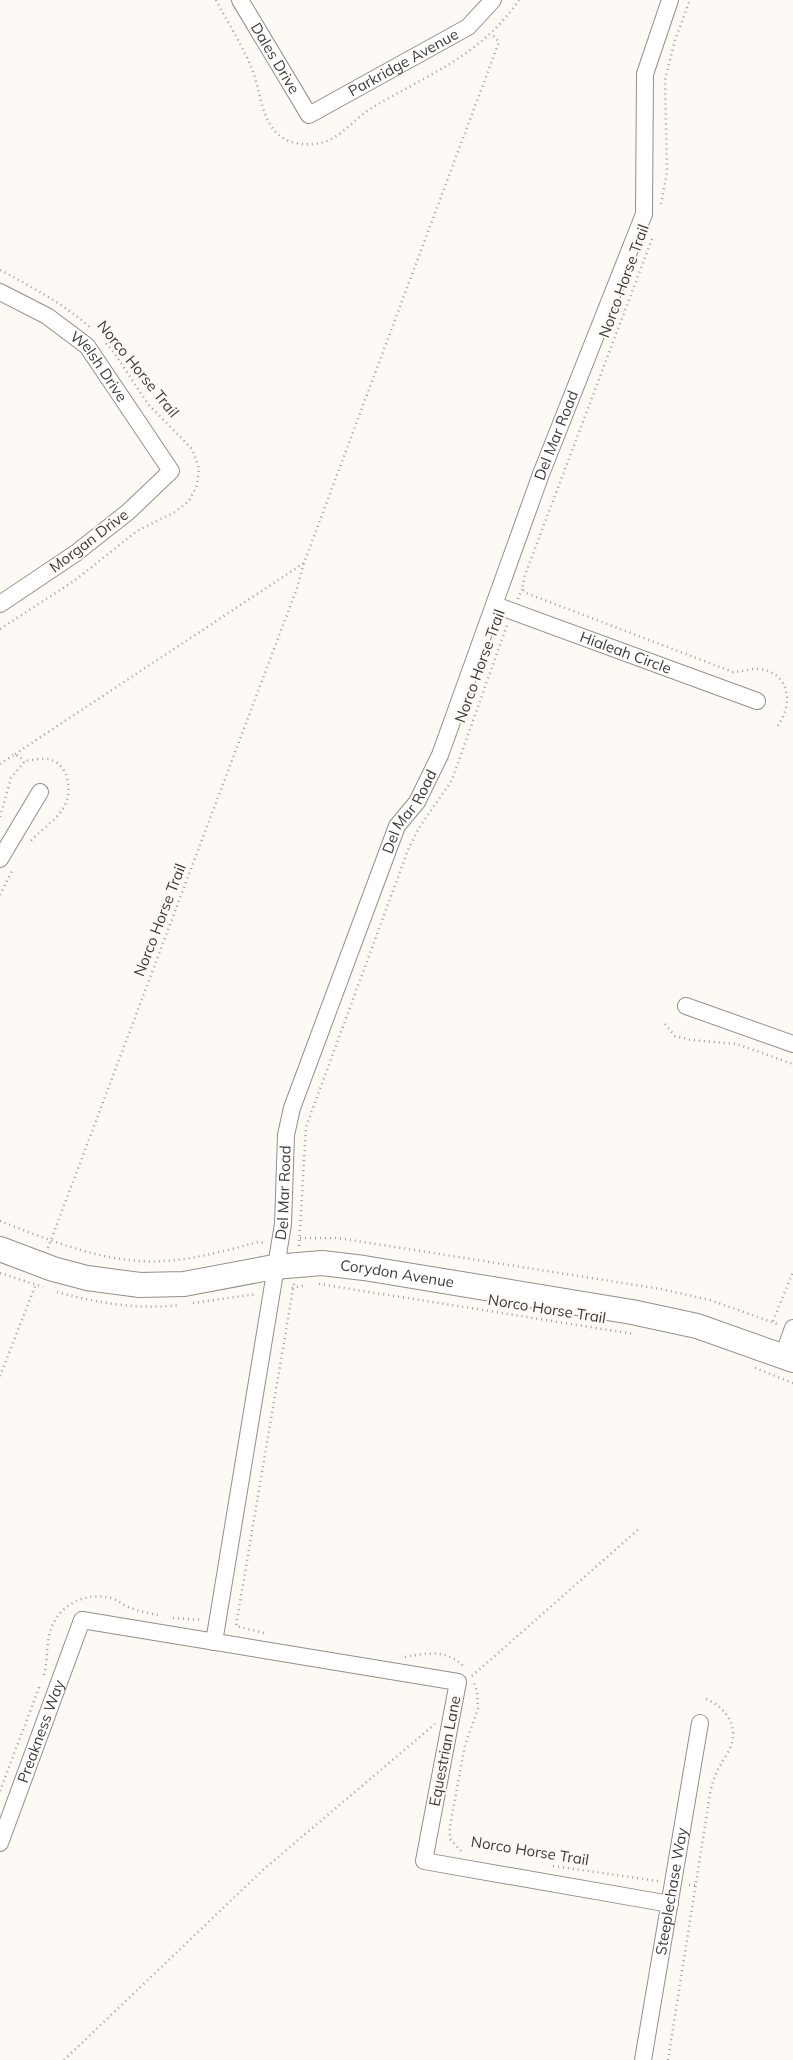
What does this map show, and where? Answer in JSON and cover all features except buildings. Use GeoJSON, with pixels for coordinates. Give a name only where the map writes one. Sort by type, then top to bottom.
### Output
{"type":"FeatureCollection","features":[{"type":"Feature","properties":{"kind":"main road","name":"Corydon Avenue"},"geometry":{"type":"LineString","coordinates":[[0,1249],[41,1279],[87,1278],[140,1285],[184,1284],[274,1267],[299,1265],[322,1264],[364,1268],[632,1312],[697,1326],[788,1358]]}},
{"type":"Feature","properties":{"kind":"street","name":"Dales Drive"},"geometry":{"type":"LineString","coordinates":[[240,0],[309,115]]}},
{"type":"Feature","properties":{"kind":"street","name":"Parkridge Avenue"},"geometry":{"type":"LineString","coordinates":[[309,115],[468,27],[493,0]]}},
{"type":"Feature","properties":{"kind":"street","name":"Del Mar Road"},"geometry":{"type":"LineString","coordinates":[[214,1642],[282,1224],[286,1135],[292,1108],[397,826],[417,802],[440,754],[541,474],[644,214],[646,74],[670,0]]}},
{"type":"Feature","properties":{"kind":"street","name":"Welsh Drive"},"geometry":{"type":"LineString","coordinates":[[0,292],[47,316],[87,346],[171,471]]}},
{"type":"Feature","properties":{"kind":"street","name":"Morgan Drive"},"geometry":{"type":"LineString","coordinates":[[0,604],[76,554],[128,512],[171,471]]}},
{"type":"Feature","properties":{"kind":"street","name":"Hialeah Circle"},"geometry":{"type":"LineString","coordinates":[[495,604],[757,701]]}},
{"type":"Feature","properties":{"kind":"street"},"geometry":{"type":"LineString","coordinates":[[0,859],[40,792]]}},
{"type":"Feature","properties":{"kind":"street"},"geometry":{"type":"LineString","coordinates":[[686,1006],[793,1044]]}},
{"type":"Feature","properties":{"kind":"street"},"geometry":{"type":"LineString","coordinates":[[788,1358],[793,1328]]}},
{"type":"Feature","properties":{"kind":"street","name":"Equestrian Lane"},"geometry":{"type":"LineString","coordinates":[[82,1620],[458,1682],[424,1860],[670,1904]]}},
{"type":"Feature","properties":{"kind":"street","name":"Preakness Way"},"geometry":{"type":"LineString","coordinates":[[0,1843],[82,1620]]}},
{"type":"Feature","properties":{"kind":"street","name":"Steeplechase Way"},"geometry":{"type":"LineString","coordinates":[[643,2060],[700,1723]]}},
{"type":"Feature","properties":{"kind":"path","name":"Norco Horse Trail"},"geometry":{"type":"LineString","coordinates":[[660,209],[667,172],[665,80],[675,40],[690,0]]}},
{"type":"Feature","properties":{"kind":"path","name":"Norco Horse Trail"},"geometry":{"type":"LineString","coordinates":[[0,1376],[41,1279],[298,588],[304,563],[499,42],[491,33]]}},
{"type":"Feature","properties":{"kind":"path","name":"Norco Horse Trail"},"geometry":{"type":"LineString","coordinates":[[269,1634],[236,1626],[292,1288],[299,1265],[306,1126],[408,850],[419,828],[452,780],[528,567],[653,236]]}},
{"type":"Feature","properties":{"kind":"path","name":"Norco Horse Trail"},"geometry":{"type":"LineString","coordinates":[[0,270],[44,292],[96,332]]}},
{"type":"Feature","properties":{"kind":"path","name":"Norco Horse Trail"},"geometry":{"type":"LineString","coordinates":[[0,629],[74,581],[137,531],[175,512],[188,501],[197,485],[198,468],[192,449],[148,404],[115,354],[102,339]]}},
{"type":"Feature","properties":{"kind":"path"},"geometry":{"type":"LineString","coordinates":[[0,764],[304,563]]}},
{"type":"Feature","properties":{"kind":"path"},"geometry":{"type":"LineString","coordinates":[[522,588],[526,593],[733,672],[761,669],[774,673],[783,679],[787,688],[790,706],[787,715],[776,728]]}},
{"type":"Feature","properties":{"kind":"path"},"geometry":{"type":"LineString","coordinates":[[15,754],[25,761]]}},
{"type":"Feature","properties":{"kind":"path"},"geometry":{"type":"LineString","coordinates":[[664,1024],[675,1036],[692,1040],[737,1044],[793,1064]]}},
{"type":"Feature","properties":{"kind":"path"},"geometry":{"type":"LineString","coordinates":[[772,1322],[793,1272]]}},
{"type":"Feature","properties":{"kind":"path"},"geometry":{"type":"LineString","coordinates":[[0,1273],[41,1279]]}},
{"type":"Feature","properties":{"kind":"path","name":"Norco Horse Trail"},"geometry":{"type":"LineString","coordinates":[[191,1304],[314,1283],[639,1335]]}},
{"type":"Feature","properties":{"kind":"path"},"geometry":{"type":"LineString","coordinates":[[51,1290],[84,1299],[125,1306],[181,1305]]}},
{"type":"Feature","properties":{"kind":"path"},"geometry":{"type":"LineString","coordinates":[[752,1368],[793,1383]]}},
{"type":"Feature","properties":{"kind":"path","name":"Norco Horse Trail"},"geometry":{"type":"LineString","coordinates":[[467,1854],[458,1850],[450,1839],[450,1826],[465,1745],[478,1709],[477,1692],[472,1676],[640,1528]]}},
{"type":"Feature","properties":{"kind":"path"},"geometry":{"type":"LineString","coordinates":[[43,1676],[52,1627],[58,1615],[68,1606],[94,1596],[112,1598],[131,1608],[159,1616]]}},
{"type":"Feature","properties":{"kind":"path"},"geometry":{"type":"LineString","coordinates":[[168,1618],[197,1619],[217,1624]]}},
{"type":"Feature","properties":{"kind":"path"},"geometry":{"type":"LineString","coordinates":[[398,1656],[406,1657],[424,1653],[446,1655],[459,1662],[465,1669]]}},
{"type":"Feature","properties":{"kind":"path"},"geometry":{"type":"LineString","coordinates":[[0,1791],[40,1684]]}},
{"type":"Feature","properties":{"kind":"path"},"geometry":{"type":"LineString","coordinates":[[668,2060],[710,1794],[714,1778],[732,1745],[733,1731],[728,1715],[719,1705],[704,1698]]}},
{"type":"Feature","properties":{"kind":"path"},"geometry":{"type":"LineString","coordinates":[[64,2060],[264,1869],[453,1709]]}},
{"type":"Feature","properties":{"kind":"path","name":"Norco Horse Trail"},"geometry":{"type":"LineString","coordinates":[[553,1866],[696,1885]]}}]}
